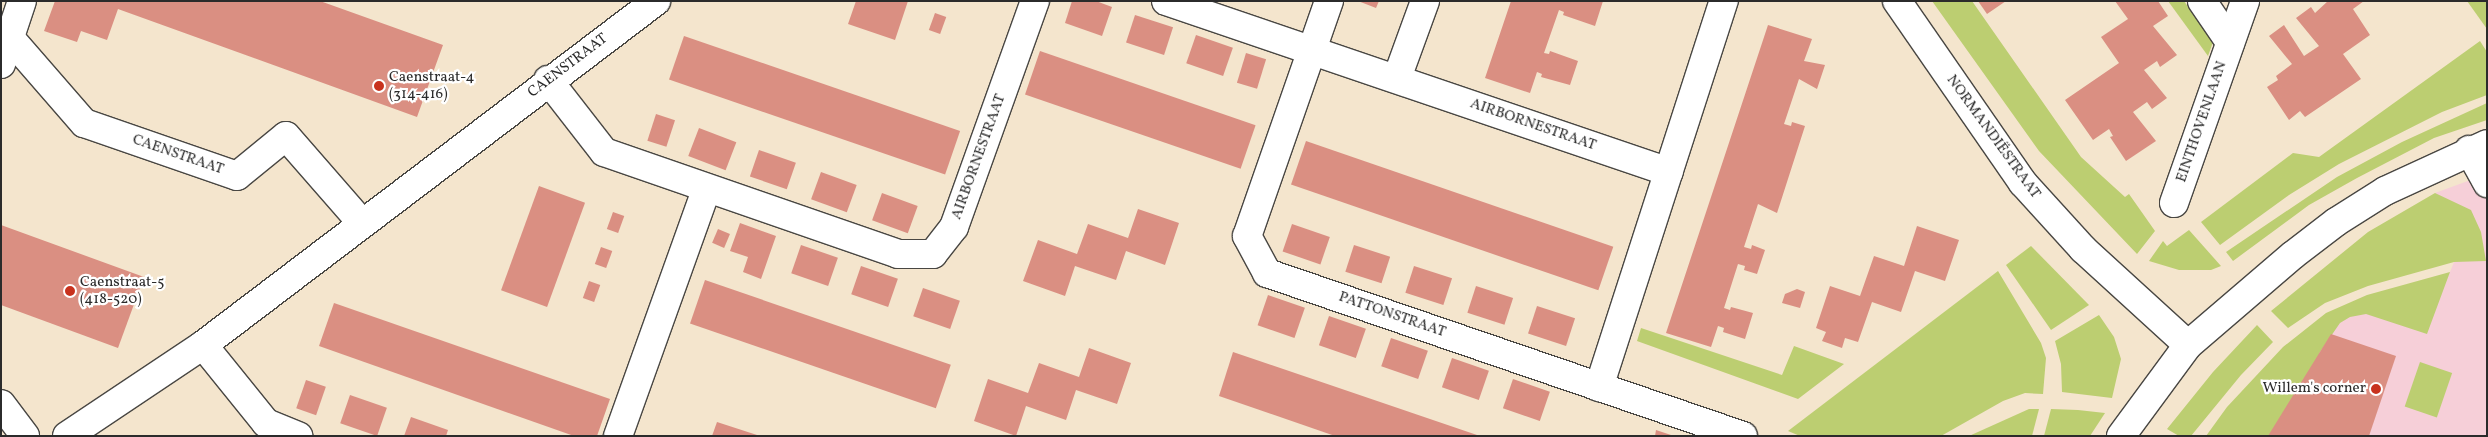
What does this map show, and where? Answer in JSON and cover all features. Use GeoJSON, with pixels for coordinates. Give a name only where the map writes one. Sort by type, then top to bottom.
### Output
{"type":"FeatureCollection","features":[{"type":"Feature","properties":{"kind":"street"},"geometry":{"type":"LineString","coordinates":[[1,64],[22,1]]}},
{"type":"Feature","properties":{"kind":"street","name":"CAENSTRAAT"},"geometry":{"type":"LineString","coordinates":[[68,436],[203,345],[548,80],[656,1]]}},
{"type":"Feature","properties":{"kind":"street","name":"AIRBORNESTRAAT"},"geometry":{"type":"LineString","coordinates":[[548,80],[604,152],[898,254],[933,254],[954,227],[1035,1]]}},
{"type":"Feature","properties":{"kind":"street","name":"AIRBORNESTRAAT"},"geometry":{"type":"LineString","coordinates":[[1166,1],[1669,172]]}},
{"type":"Feature","properties":{"kind":"street"},"geometry":{"type":"LineString","coordinates":[[1313,50],[1328,1]]}},
{"type":"Feature","properties":{"kind":"street"},"geometry":{"type":"LineString","coordinates":[[1397,78],[1425,1]]}},
{"type":"Feature","properties":{"kind":"street"},"geometry":{"type":"LineString","coordinates":[[1599,387],[1724,1]]}},
{"type":"Feature","properties":{"kind":"street","name":"NORMANDIËSTRAAT"},"geometry":{"type":"LineString","coordinates":[[1897,1],[2023,183],[2083,249],[2188,345]]}},
{"type":"Feature","properties":{"kind":"street","name":"EINTHOVENLAAN"},"geometry":{"type":"LineString","coordinates":[[2202,1],[2230,42]]}},
{"type":"Feature","properties":{"kind":"street","name":"EINTHOVENLAAN"},"geometry":{"type":"LineString","coordinates":[[2174,203],[2245,1]]}},
{"type":"Feature","properties":{"kind":"street","name":"CAENSTRAAT"},"geometry":{"type":"LineString","coordinates":[[10,38],[84,123],[237,176],[286,136],[362,223]]}},
{"type":"Feature","properties":{"kind":"street","name":"PATTONSTRAAT"},"geometry":{"type":"LineString","coordinates":[[1313,50],[1247,236],[1267,272],[1743,436]]}},
{"type":"Feature","properties":{"kind":"street"},"geometry":{"type":"LineString","coordinates":[[2121,436],[2188,345],[2248,292],[2336,222],[2385,191],[2478,147],[2487,183]]}},
{"type":"Feature","properties":{"kind":"street"},"geometry":{"type":"LineString","coordinates":[[618,436],[707,188]]}},
{"type":"Feature","properties":{"kind":"street"},"geometry":{"type":"LineString","coordinates":[[203,345],[266,423],[299,436]]}},
{"type":"Feature","properties":{"kind":"street"},"geometry":{"type":"LineString","coordinates":[[1,404],[24,436]]}},
{"type":"Feature","properties":{"kind":"shaded area"},"geometry":{"type":"Polygon","coordinates":[[[2487,174],[2487,436],[2238,436],[2339,314],[2450,272],[2454,262],[2435,193],[2487,174]]]}},
{"type":"Feature","properties":{"kind":"green space"},"geometry":{"type":"Polygon","coordinates":[[[1932,1],[1972,1],[2081,157],[2125,197],[2129,194],[2155,231],[2137,254],[2039,151],[1932,1]]]}},
{"type":"Feature","properties":{"kind":"green space"},"geometry":{"type":"Polygon","coordinates":[[[2168,1],[2184,1],[2213,42],[2208,56],[2168,1]]]}},
{"type":"Feature","properties":{"kind":"green space"},"geometry":{"type":"Polygon","coordinates":[[[2467,1],[2487,1],[2487,29],[2467,1]]]}},
{"type":"Feature","properties":{"kind":"green space"},"geometry":{"type":"Polygon","coordinates":[[[2480,41],[2487,52],[2487,95],[2442,112],[2339,164],[2289,195],[2220,245],[2201,222],[2293,153],[2319,157],[2480,41]]]}},
{"type":"Feature","properties":{"kind":"green space"},"geometry":{"type":"Polygon","coordinates":[[[2487,103],[2487,120],[2434,138],[2357,178],[2309,205],[2233,261],[2226,252],[2337,177],[2402,142],[2487,103]]]}},
{"type":"Feature","properties":{"kind":"green space"},"geometry":{"type":"Polygon","coordinates":[[[2435,193],[2471,210],[2481,232],[2486,261],[2454,262],[2368,286],[2325,303],[2288,328],[2271,311],[2368,232],[2435,193]]]}},
{"type":"Feature","properties":{"kind":"green space"},"geometry":{"type":"Polygon","coordinates":[[[2189,230],[2221,266],[2211,270],[2179,270],[2149,261],[2163,241],[2167,246],[2189,230]]]}},
{"type":"Feature","properties":{"kind":"green space"},"geometry":{"type":"Polygon","coordinates":[[[2031,246],[2089,305],[2051,330],[2006,265],[2031,246]]]}},
{"type":"Feature","properties":{"kind":"green space"},"geometry":{"type":"Polygon","coordinates":[[[1998,271],[2041,343],[2046,358],[2043,394],[2025,393],[2003,401],[1941,436],[1800,436],[1788,431],[1998,271]]]}},
{"type":"Feature","properties":{"kind":"green space"},"geometry":{"type":"Polygon","coordinates":[[[2450,272],[2427,334],[2366,314],[2350,317],[2340,323],[2320,352],[2292,436],[2206,436],[2227,407],[2283,347],[2326,313],[2367,295],[2450,272]]]}},
{"type":"Feature","properties":{"kind":"green space"},"geometry":{"type":"Polygon","coordinates":[[[2099,315],[2114,337],[2121,359],[2112,398],[2062,392],[2061,364],[2055,341],[2099,315]]]}},
{"type":"Feature","properties":{"kind":"green space"},"geometry":{"type":"Polygon","coordinates":[[[2257,325],[2273,342],[2241,375],[2191,436],[2179,436],[2167,429],[2213,372],[2257,325]]]}},
{"type":"Feature","properties":{"kind":"green space"},"geometry":{"type":"Polygon","coordinates":[[[1641,328],[1782,375],[1794,346],[1844,364],[1798,399],[1637,341],[1641,328]]]}},
{"type":"Feature","properties":{"kind":"green space"},"geometry":{"type":"Polygon","coordinates":[[[2420,362],[2452,373],[2437,418],[2405,406],[2420,362]]]}},
{"type":"Feature","properties":{"kind":"green space"},"geometry":{"type":"Polygon","coordinates":[[[2029,409],[2039,409],[2032,436],[1969,436],[2029,409]]]}},
{"type":"Feature","properties":{"kind":"green space"},"geometry":{"type":"Polygon","coordinates":[[[2051,409],[2105,413],[2090,436],[2044,436],[2051,409]]]}},
{"type":"Feature","properties":{"kind":"building","name":"Caenstraat-4 (314-416)"},"geometry":{"type":"Polygon","coordinates":[[[55,1],[320,1],[443,45],[417,117],[118,9],[107,40],[81,31],[77,42],[44,31],[55,1]]]}},
{"type":"Feature","properties":{"kind":"building"},"geometry":{"type":"Polygon","coordinates":[[[856,1],[908,1],[895,40],[848,24],[856,1]]]}},
{"type":"Feature","properties":{"kind":"building"},"geometry":{"type":"Polygon","coordinates":[[[1072,1],[1096,1],[1112,7],[1102,36],[1065,23],[1072,1]]]}},
{"type":"Feature","properties":{"kind":"building"},"geometry":{"type":"Polygon","coordinates":[[[1358,1],[1379,1],[1376,8],[1358,1]]]}},
{"type":"Feature","properties":{"kind":"building"},"geometry":{"type":"Polygon","coordinates":[[[1511,1],[1603,1],[1595,26],[1563,15],[1564,12],[1559,10],[1544,53],[1549,54],[1550,51],[1578,61],[1570,85],[1541,77],[1542,74],[1537,72],[1530,93],[1485,78],[1511,1]]]}},
{"type":"Feature","properties":{"kind":"building"},"geometry":{"type":"Polygon","coordinates":[[[1978,1],[2006,1],[1987,14],[1978,1]]]}},
{"type":"Feature","properties":{"kind":"building"},"geometry":{"type":"Polygon","coordinates":[[[2115,1],[2158,1],[2168,16],[2153,26],[2177,55],[2160,67],[2157,61],[2144,70],[2167,98],[2152,109],[2147,102],[2133,112],[2156,141],[2126,161],[2110,137],[2113,136],[2109,129],[2093,140],[2065,100],[2119,63],[2101,37],[2128,19],[2115,1]]]}},
{"type":"Feature","properties":{"kind":"building"},"geometry":{"type":"Polygon","coordinates":[[[2328,1],[2364,1],[2353,9],[2370,35],[2343,54],[2361,79],[2305,117],[2300,111],[2289,120],[2267,87],[2278,80],[2276,76],[2292,64],[2269,36],[2284,25],[2304,56],[2319,46],[2296,18],[2311,7],[2315,13],[2328,1]]]}},
{"type":"Feature","properties":{"kind":"building"},"geometry":{"type":"Polygon","coordinates":[[[935,13],[946,17],[940,34],[929,30],[935,13]]]}},
{"type":"Feature","properties":{"kind":"building"},"geometry":{"type":"Polygon","coordinates":[[[1135,15],[1173,27],[1164,55],[1126,43],[1135,15]]]}},
{"type":"Feature","properties":{"kind":"building"},"geometry":{"type":"Polygon","coordinates":[[[1768,25],[1812,39],[1804,61],[1825,65],[1817,89],[1799,79],[1784,124],[1791,126],[1792,122],[1805,126],[1777,213],[1758,204],[1744,247],[1751,249],[1752,245],[1765,250],[1757,274],[1744,270],[1745,266],[1738,264],[1724,308],[1730,310],[1731,307],[1753,313],[1745,339],[1723,332],[1724,328],[1718,326],[1711,347],[1666,333],[1768,25]]]}},
{"type":"Feature","properties":{"kind":"building"},"geometry":{"type":"Polygon","coordinates":[[[1196,35],[1233,48],[1223,76],[1186,63],[1196,35]]]}},
{"type":"Feature","properties":{"kind":"building"},"geometry":{"type":"Polygon","coordinates":[[[684,36],[960,131],[945,175],[669,79],[684,36]]]}},
{"type":"Feature","properties":{"kind":"building"},"geometry":{"type":"Polygon","coordinates":[[[1040,51],[1256,125],[1241,169],[1025,94],[1040,51]]]}},
{"type":"Feature","properties":{"kind":"building"},"geometry":{"type":"Polygon","coordinates":[[[1246,53],[1266,59],[1257,89],[1237,83],[1246,53]]]}},
{"type":"Feature","properties":{"kind":"building"},"geometry":{"type":"Polygon","coordinates":[[[656,114],[675,120],[666,147],[647,141],[656,114]]]}},
{"type":"Feature","properties":{"kind":"building"},"geometry":{"type":"Polygon","coordinates":[[[699,128],[736,142],[726,170],[688,156],[699,128]]]}},
{"type":"Feature","properties":{"kind":"building"},"geometry":{"type":"Polygon","coordinates":[[[1306,141],[1613,247],[1598,290],[1291,184],[1306,141]]]}},
{"type":"Feature","properties":{"kind":"building"},"geometry":{"type":"Polygon","coordinates":[[[759,150],[796,163],[787,189],[750,176],[759,150]]]}},
{"type":"Feature","properties":{"kind":"building"},"geometry":{"type":"Polygon","coordinates":[[[821,172],[857,185],[847,212],[811,199],[821,172]]]}},
{"type":"Feature","properties":{"kind":"building"},"geometry":{"type":"Polygon","coordinates":[[[539,186],[585,203],[547,307],[501,290],[539,186]]]}},
{"type":"Feature","properties":{"kind":"building"},"geometry":{"type":"Polygon","coordinates":[[[882,193],[918,206],[908,233],[872,220],[882,193]]]}},
{"type":"Feature","properties":{"kind":"building"},"geometry":{"type":"Polygon","coordinates":[[[1138,209],[1179,223],[1165,265],[1126,251],[1116,280],[1075,266],[1065,296],[1023,281],[1038,240],[1077,254],[1088,224],[1128,238],[1138,209]]]}},
{"type":"Feature","properties":{"kind":"building"},"geometry":{"type":"Polygon","coordinates":[[[613,212],[624,216],[618,233],[607,229],[613,212]]]}},
{"type":"Feature","properties":{"kind":"building"},"geometry":{"type":"Polygon","coordinates":[[[740,223],[776,236],[761,279],[743,272],[748,257],[730,251],[740,223]]]}},
{"type":"Feature","properties":{"kind":"building"},"geometry":{"type":"Polygon","coordinates":[[[1292,224],[1330,237],[1320,264],[1283,251],[1292,224]]]}},
{"type":"Feature","properties":{"kind":"building","name":"Caenstraat-5 (418-520)"},"geometry":{"type":"Polygon","coordinates":[[[1,225],[144,277],[118,348],[1,305],[1,225]]]}},
{"type":"Feature","properties":{"kind":"building"},"geometry":{"type":"Polygon","coordinates":[[[1917,226],[1959,240],[1945,281],[1915,271],[1901,312],[1872,302],[1858,342],[1845,338],[1842,348],[1822,341],[1826,332],[1816,328],[1830,286],[1860,296],[1874,256],[1904,266],[1917,226]]]}},
{"type":"Feature","properties":{"kind":"building"},"geometry":{"type":"Polygon","coordinates":[[[718,229],[730,234],[724,248],[712,243],[718,229]]]}},
{"type":"Feature","properties":{"kind":"building"},"geometry":{"type":"Polygon","coordinates":[[[801,245],[838,258],[828,286],[791,273],[801,245]]]}},
{"type":"Feature","properties":{"kind":"building"},"geometry":{"type":"Polygon","coordinates":[[[1354,245],[1390,257],[1381,283],[1345,272],[1354,245]]]}},
{"type":"Feature","properties":{"kind":"building"},"geometry":{"type":"Polygon","coordinates":[[[601,247],[612,251],[606,268],[595,264],[601,247]]]}},
{"type":"Feature","properties":{"kind":"building"},"geometry":{"type":"Polygon","coordinates":[[[861,266],[898,279],[888,307],[851,294],[861,266]]]}},
{"type":"Feature","properties":{"kind":"building"},"geometry":{"type":"Polygon","coordinates":[[[1414,266],[1452,278],[1443,305],[1405,293],[1414,266]]]}},
{"type":"Feature","properties":{"kind":"building"},"geometry":{"type":"Polygon","coordinates":[[[705,280],[951,365],[936,408],[690,323],[705,280]]]}},
{"type":"Feature","properties":{"kind":"building"},"geometry":{"type":"Polygon","coordinates":[[[589,281],[600,285],[594,302],[583,298],[589,281]]]}},
{"type":"Feature","properties":{"kind":"building"},"geometry":{"type":"Polygon","coordinates":[[[1476,286],[1513,298],[1504,325],[1467,313],[1476,286]]]}},
{"type":"Feature","properties":{"kind":"building"},"geometry":{"type":"Polygon","coordinates":[[[923,288],[960,301],[950,329],[913,316],[923,288]]]}},
{"type":"Feature","properties":{"kind":"building"},"geometry":{"type":"Polygon","coordinates":[[[1797,289],[1805,292],[1800,308],[1782,303],[1785,294],[1797,289]]]}},
{"type":"Feature","properties":{"kind":"building"},"geometry":{"type":"Polygon","coordinates":[[[1268,295],[1305,308],[1294,338],[1258,325],[1268,295]]]}},
{"type":"Feature","properties":{"kind":"building"},"geometry":{"type":"Polygon","coordinates":[[[334,303],[610,399],[597,436],[574,436],[319,346],[334,303]]]}},
{"type":"Feature","properties":{"kind":"building"},"geometry":{"type":"Polygon","coordinates":[[[1537,306],[1575,318],[1566,346],[1528,334],[1537,306]]]}},
{"type":"Feature","properties":{"kind":"building"},"geometry":{"type":"Polygon","coordinates":[[[1329,316],[1366,329],[1356,358],[1319,345],[1329,316]]]}},
{"type":"Feature","properties":{"kind":"building"},"geometry":{"type":"Polygon","coordinates":[[[2331,334],[2396,356],[2369,436],[2268,436],[2331,334]]]}},
{"type":"Feature","properties":{"kind":"building"},"geometry":{"type":"Polygon","coordinates":[[[1391,338],[1428,351],[1418,379],[1381,366],[1391,338]]]}},
{"type":"Feature","properties":{"kind":"building"},"geometry":{"type":"Polygon","coordinates":[[[1089,348],[1131,363],[1117,404],[1076,390],[1066,420],[1026,406],[1016,436],[974,421],[988,379],[1028,393],[1039,363],[1079,377],[1089,348]]]}},
{"type":"Feature","properties":{"kind":"building"},"geometry":{"type":"Polygon","coordinates":[[[1233,352],[1477,436],[1335,436],[1219,396],[1233,352]]]}},
{"type":"Feature","properties":{"kind":"building"},"geometry":{"type":"Polygon","coordinates":[[[1452,358],[1489,371],[1479,400],[1442,387],[1452,358]]]}},
{"type":"Feature","properties":{"kind":"building"},"geometry":{"type":"Polygon","coordinates":[[[1513,379],[1550,392],[1540,421],[1503,408],[1513,379]]]}},
{"type":"Feature","properties":{"kind":"building"},"geometry":{"type":"Polygon","coordinates":[[[306,380],[326,387],[316,415],[296,408],[306,380]]]}},
{"type":"Feature","properties":{"kind":"building"},"geometry":{"type":"Polygon","coordinates":[[[350,395],[387,408],[377,436],[340,423],[350,395]]]}},
{"type":"Feature","properties":{"kind":"building"},"geometry":{"type":"Polygon","coordinates":[[[411,417],[448,430],[446,436],[404,436],[411,417]]]}},
{"type":"Feature","properties":{"kind":"building"},"geometry":{"type":"Polygon","coordinates":[[[717,422],[757,435],[757,436],[712,436],[717,422]]]}},
{"type":"Feature","properties":{"kind":"building"},"geometry":{"type":"Polygon","coordinates":[[[1656,430],[1671,435],[1671,436],[1655,436],[1656,430]]]}},
{"type":"Feature","properties":{"kind":"place","name":"Caenstraat-4 (314-416)"},"geometry":{"type":"Point","coordinates":[379,86]}},
{"type":"Feature","properties":{"kind":"place","name":"Caenstraat-5 (418-520)"},"geometry":{"type":"Point","coordinates":[70,291]}},
{"type":"Feature","properties":{"kind":"place","name":"Willem's corner"},"geometry":{"type":"Point","coordinates":[2376,389]}}]}
